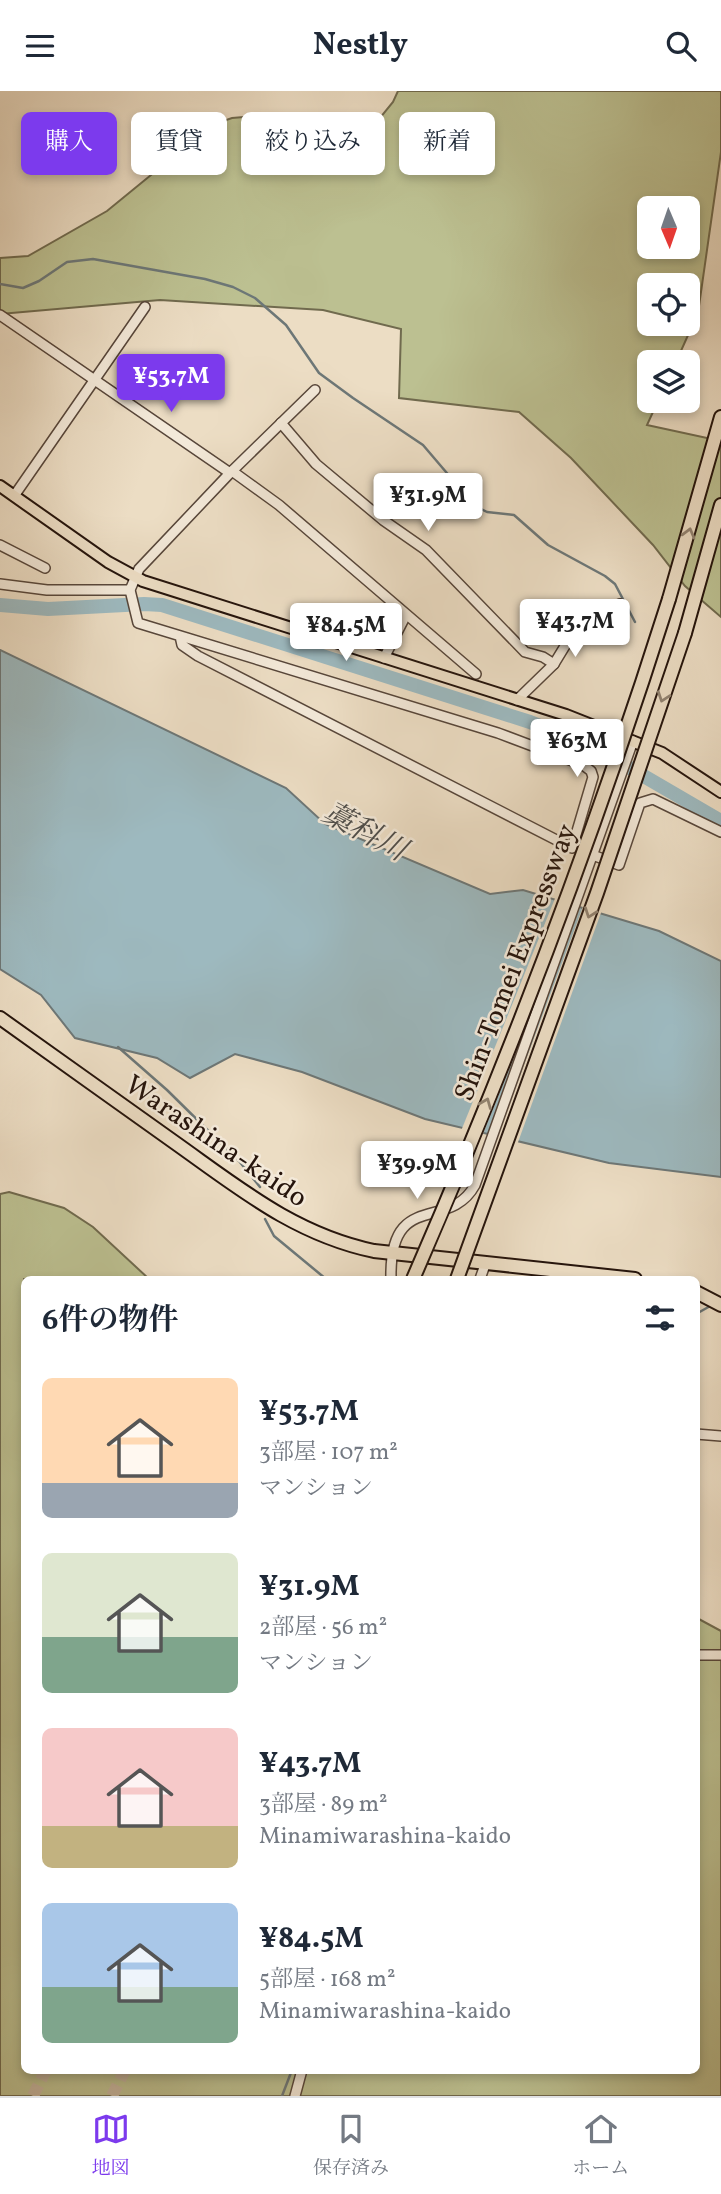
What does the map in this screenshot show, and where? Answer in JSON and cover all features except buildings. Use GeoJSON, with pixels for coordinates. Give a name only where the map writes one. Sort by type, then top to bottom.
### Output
{"type":"FeatureCollection","features":[{"type":"Feature","properties":{"kind":"highway","name":"Shin-Tomei Expressway"},"geometry":{"type":"LineString","coordinates":[[414,1276],[555,932],[612,775],[669,599],[721,417]]}},
{"type":"Feature","properties":{"kind":"highway","name":"Shin-Tomei Expressway"},"geometry":{"type":"LineString","coordinates":[[458,1276],[597,893],[685,633],[721,505]]}},
{"type":"Feature","properties":{"kind":"highway"},"geometry":{"type":"LineString","coordinates":[[708,555],[721,515]]}},
{"type":"Feature","properties":{"kind":"highway","name":"Warashina-kaido"},"geometry":{"type":"LineString","coordinates":[[0,1018],[242,1190],[298,1226],[351,1247],[607,1276]]}},
{"type":"Feature","properties":{"kind":"highway"},"geometry":{"type":"LineString","coordinates":[[700,1294],[721,1305]]}},
{"type":"Feature","properties":{"kind":"main road"},"geometry":{"type":"LineString","coordinates":[[0,486],[134,577],[172,592],[566,715],[662,753],[721,792]]}},
{"type":"Feature","properties":{"kind":"street"},"geometry":{"type":"LineString","coordinates":[[14,496],[145,307]]}},
{"type":"Feature","properties":{"kind":"street"},"geometry":{"type":"LineString","coordinates":[[0,315],[279,505],[476,674]]}},
{"type":"Feature","properties":{"kind":"street"},"geometry":{"type":"LineString","coordinates":[[315,390],[231,472],[134,577],[130,590],[138,623],[498,733],[583,765],[591,771],[593,777],[572,848]]}},
{"type":"Feature","properties":{"kind":"street"},"geometry":{"type":"LineString","coordinates":[[281,423],[316,464],[383,520],[426,550],[525,652],[543,657],[554,664]]}},
{"type":"Feature","properties":{"kind":"street"},"geometry":{"type":"LineString","coordinates":[[0,545],[44,568]]}},
{"type":"Feature","properties":{"kind":"street"},"geometry":{"type":"LineString","coordinates":[[0,584],[47,590],[130,590]]}},
{"type":"Feature","properties":{"kind":"street"},"geometry":{"type":"LineString","coordinates":[[517,700],[554,664],[568,641],[620,604]]}},
{"type":"Feature","properties":{"kind":"street"},"geometry":{"type":"LineString","coordinates":[[384,659],[406,615]]}},
{"type":"Feature","properties":{"kind":"street"},"geometry":{"type":"LineString","coordinates":[[180,636],[182,645],[198,656],[572,848],[593,856],[619,865],[640,803],[646,800],[653,799],[721,832]]}},
{"type":"Feature","properties":{"kind":"street"},"geometry":{"type":"LineString","coordinates":[[391,1276],[398,1234],[410,1220],[426,1213],[457,1206],[475,1185],[633,741]]}},
{"type":"Feature","properties":{"kind":"street"},"geometry":{"type":"LineString","coordinates":[[481,1276],[486,1262]]}},
{"type":"Feature","properties":{"kind":"street"},"geometry":{"type":"LineString","coordinates":[[700,1434],[721,1436]]}},
{"type":"Feature","properties":{"kind":"street"},"geometry":{"type":"LineString","coordinates":[[700,1655],[721,1655]]}},
{"type":"Feature","properties":{"kind":"street"},"geometry":{"type":"LineString","coordinates":[[295,2096],[301,2074]]}},
{"type":"Feature","properties":{"kind":"green space"},"geometry":{"type":"Polygon","coordinates":[[[398,91],[721,91],[721,152],[700,299],[700,273],[637,273],[637,336],[688,336],[681,350],[637,350],[637,413],[652,413],[647,425],[721,441],[721,617],[685,586],[653,545],[571,458],[519,412],[399,398],[401,329],[323,310],[160,300],[0,314],[0,258],[28,256],[107,211],[151,175],[227,175],[227,120],[241,117],[241,175],[385,175],[385,112],[398,91]]]}},
{"type":"Feature","properties":{"kind":"green space"},"geometry":{"type":"Polygon","coordinates":[[[9,1192],[64,1208],[93,1227],[146,1276],[21,1276],[21,2074],[700,2074],[700,1620],[721,1631],[721,2096],[0,2096],[0,1194],[9,1192]]]}},
{"type":"Feature","properties":{"kind":"water"},"geometry":{"type":"Polygon","coordinates":[[[0,650],[286,788],[325,824],[490,894],[523,890],[659,931],[721,961],[721,1177],[609,1163],[425,1119],[302,1072],[235,1054],[190,1078],[157,1058],[75,1038],[41,995],[0,969],[0,650]]]}},
{"type":"Feature","properties":{"kind":"pier"},"geometry":{"type":"Polygon","coordinates":[[[556,896],[575,902],[563,936],[482,1136],[461,1131],[556,896]]]}},
{"type":"Feature","properties":{"kind":"pier"},"geometry":{"type":"Polygon","coordinates":[[[584,904],[602,910],[517,1145],[496,1140],[584,904]]]}},
{"type":"Feature","properties":{"kind":"waterway"},"geometry":{"type":"LineString","coordinates":[[0,284],[23,288],[39,281],[67,262],[93,259],[205,279],[233,287],[255,298],[286,325],[319,373],[423,445],[475,506],[487,512],[514,515],[548,545],[615,584],[635,622]]}},
{"type":"Feature","properties":{"kind":"waterway"},"geometry":{"type":"LineString","coordinates":[[0,605],[48,609],[162,605],[530,722],[599,750],[721,821]]}},
{"type":"Feature","properties":{"kind":"waterway"},"geometry":{"type":"LineString","coordinates":[[118,1047],[167,1090],[239,1161],[260,1187]]}},
{"type":"Feature","properties":{"kind":"waterway"},"geometry":{"type":"LineString","coordinates":[[265,1219],[274,1236],[322,1276]]}},
{"type":"Feature","properties":{"kind":"waterway"},"geometry":{"type":"LineString","coordinates":[[700,1312],[712,1305]]}},
{"type":"Feature","properties":{"kind":"waterway"},"geometry":{"type":"LineString","coordinates":[[282,2096],[290,2074]]}},
{"type":"Feature","properties":{"kind":"tunnel"},"geometry":{"type":"LineString","coordinates":[[33,2096],[44,2074]]}},
{"type":"Feature","properties":{"kind":"tunnel"},"geometry":{"type":"LineString","coordinates":[[112,2096],[123,2074]]}},
{"type":"Feature","properties":{"kind":"water label","name":"藁科川"},"geometry":{"type":"Point","coordinates":[365,831]}}]}
